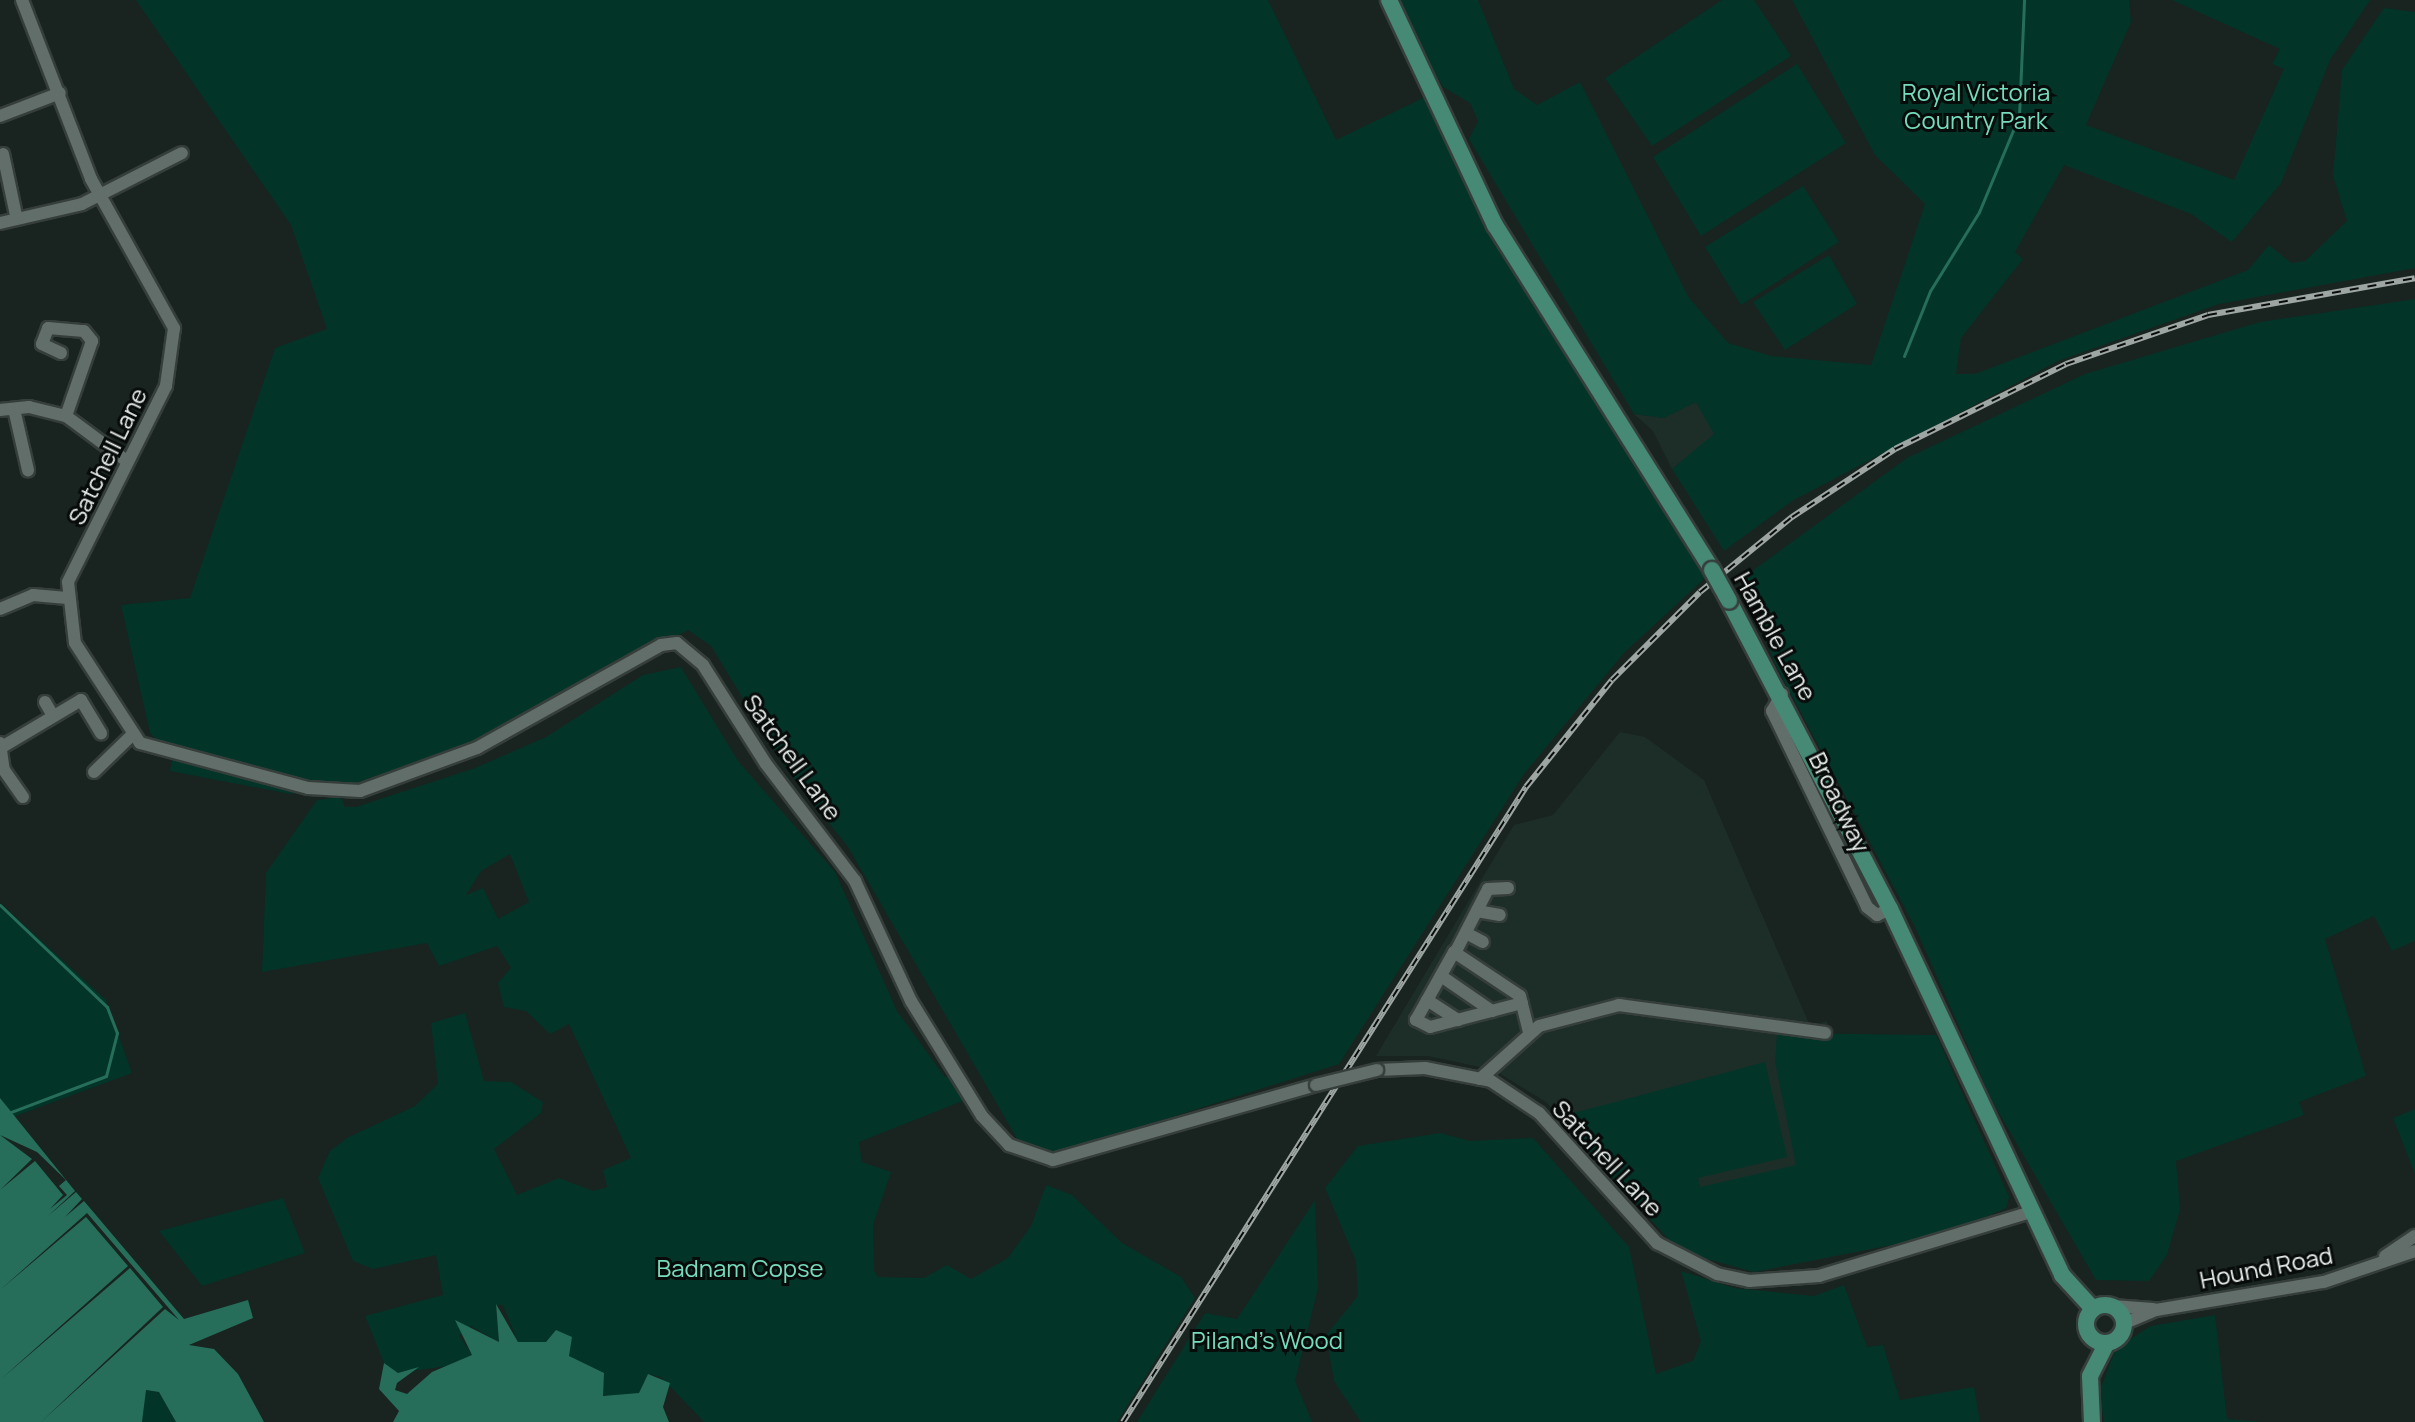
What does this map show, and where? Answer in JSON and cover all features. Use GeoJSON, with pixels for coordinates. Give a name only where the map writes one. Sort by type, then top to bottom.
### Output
{"type":"FeatureCollection","features":[{"type":"Feature","properties":{"kind":"main road","name":"Hamble Lane"},"geometry":{"type":"LineString","coordinates":[[1389,0],[1495,225],[1712,570],[1782,694],[1890,909],[2062,1275],[2093,1309]]}},
{"type":"Feature","properties":{"kind":"main road"},"geometry":{"type":"LineString","coordinates":[[2090,1376],[2106,1344],[2119,1338],[2125,1323],[2113,1306],[2093,1309],[2087,1332],[2092,1422]]}},
{"type":"Feature","properties":{"kind":"main road"},"geometry":{"type":"LineString","coordinates":[[2087,1332],[2106,1344]]}},
{"type":"Feature","properties":{"kind":"street","name":"Satchell Lane"},"geometry":{"type":"LineString","coordinates":[[22,0],[100,196],[174,328],[166,386],[124,459],[102,525],[70,571],[67,598],[75,643],[132,735],[173,757],[308,788],[360,791],[477,748],[661,645],[677,643],[703,665],[766,764],[855,881],[911,1001],[1009,1145],[1053,1160],[1316,1085],[1377,1070],[1425,1068],[1480,1079],[1539,1113],[1657,1243],[1717,1274],[1749,1281],[1830,1274],[2031,1212]]}},
{"type":"Feature","properties":{"kind":"street"},"geometry":{"type":"LineString","coordinates":[[0,116],[60,93]]}},
{"type":"Feature","properties":{"kind":"street"},"geometry":{"type":"LineString","coordinates":[[0,223],[16,215],[100,196],[182,153]]}},
{"type":"Feature","properties":{"kind":"street"},"geometry":{"type":"LineString","coordinates":[[3,154],[16,215]]}},
{"type":"Feature","properties":{"kind":"street"},"geometry":{"type":"LineString","coordinates":[[61,353],[42,344],[48,328],[84,331],[92,341],[66,416]]}},
{"type":"Feature","properties":{"kind":"street"},"geometry":{"type":"LineString","coordinates":[[14,409],[28,470]]}},
{"type":"Feature","properties":{"kind":"street"},"geometry":{"type":"LineString","coordinates":[[0,410],[66,416],[124,459]]}},
{"type":"Feature","properties":{"kind":"street"},"geometry":{"type":"LineString","coordinates":[[0,609],[33,595],[67,598]]}},
{"type":"Feature","properties":{"kind":"street"},"geometry":{"type":"LineString","coordinates":[[23,797],[2,771],[1,745],[81,700],[101,733]]}},
{"type":"Feature","properties":{"kind":"street"},"geometry":{"type":"LineString","coordinates":[[45,702],[53,716]]}},
{"type":"Feature","properties":{"kind":"street"},"geometry":{"type":"LineString","coordinates":[[94,772],[132,735]]}},
{"type":"Feature","properties":{"kind":"street"},"geometry":{"type":"LineString","coordinates":[[1508,888],[1488,889],[1416,1020],[1430,1027],[1522,1003]]}},
{"type":"Feature","properties":{"kind":"street"},"geometry":{"type":"LineString","coordinates":[[1477,911],[1500,915]]}},
{"type":"Feature","properties":{"kind":"street"},"geometry":{"type":"LineString","coordinates":[[1466,933],[1483,942]]}},
{"type":"Feature","properties":{"kind":"street"},"geometry":{"type":"LineString","coordinates":[[1455,953],[1522,1003],[1529,1031]]}},
{"type":"Feature","properties":{"kind":"street"},"geometry":{"type":"LineString","coordinates":[[1441,976],[1492,1011]]}},
{"type":"Feature","properties":{"kind":"street"},"geometry":{"type":"LineString","coordinates":[[1427,1000],[1458,1020]]}},
{"type":"Feature","properties":{"kind":"street"},"geometry":{"type":"LineString","coordinates":[[1480,1079],[1529,1031],[1619,1005],[1825,1033]]}},
{"type":"Feature","properties":{"kind":"street"},"geometry":{"type":"LineString","coordinates":[[2362,1269],[2415,1236]]}},
{"type":"Feature","properties":{"kind":"street","name":"Hound Road"},"geometry":{"type":"LineString","coordinates":[[2125,1323],[2156,1310],[2324,1282],[2415,1251]]}},
{"type":"Feature","properties":{"kind":"street"},"geometry":{"type":"LineString","coordinates":[[2113,1306],[2156,1310]]}},
{"type":"Feature","properties":{"kind":"shaded area"},"geometry":{"type":"Polygon","coordinates":[[[1696,402],[1715,434],[1672,469],[1653,431],[1634,414],[1664,418],[1696,402]]]}},
{"type":"Feature","properties":{"kind":"shaded area"},"geometry":{"type":"Polygon","coordinates":[[[1620,732],[1645,737],[1704,780],[1810,1026],[1827,1021],[1832,1038],[1936,1035],[2009,1197],[2006,1208],[1947,1234],[1754,1272],[1679,1251],[1546,1102],[1494,1070],[1428,1056],[1376,1056],[1514,825],[1553,815],[1620,732]]]}},
{"type":"Feature","properties":{"kind":"shaded area"},"geometry":{"type":"Polygon","coordinates":[[[0,1098],[75,1191],[48,1216],[76,1192],[82,1199],[65,1217],[84,1201],[184,1319],[248,1300],[253,1318],[189,1345],[214,1349],[238,1374],[264,1422],[176,1422],[159,1392],[146,1390],[142,1422],[0,1422],[0,1098]]]}},
{"type":"Feature","properties":{"kind":"shaded area"},"geometry":{"type":"Polygon","coordinates":[[[496,1304],[518,1342],[546,1342],[556,1330],[572,1337],[569,1356],[604,1373],[603,1396],[639,1393],[648,1374],[670,1383],[663,1407],[669,1422],[393,1422],[399,1411],[379,1389],[384,1363],[398,1373],[419,1367],[397,1383],[395,1390],[407,1394],[432,1372],[472,1355],[455,1320],[499,1342],[496,1304]]]}},
{"type":"Feature","properties":{"kind":"green space"},"geometry":{"type":"Polygon","coordinates":[[[136,0],[1268,0],[1336,140],[1425,97],[1502,242],[1705,578],[1624,653],[1524,774],[1339,1064],[1052,1155],[1032,1151],[1019,1142],[848,847],[785,767],[711,646],[688,630],[473,745],[357,787],[290,794],[170,771],[173,756],[150,733],[121,605],[190,598],[275,348],[327,329],[291,225],[136,0]]]}},
{"type":"Feature","properties":{"kind":"green space","name":"Royal Victoria Country Park"},"geometry":{"type":"Polygon","coordinates":[[[1390,0],[1478,0],[1514,89],[1537,105],[1580,82],[1689,298],[1728,343],[1771,356],[1871,365],[1925,204],[1875,155],[1792,0],[2129,0],[2131,22],[2086,125],[2234,180],[2284,69],[2272,64],[2280,49],[2172,0],[2370,0],[2330,60],[2281,183],[2232,242],[2191,214],[2064,165],[2015,252],[2023,259],[1961,338],[1956,374],[1975,374],[2248,270],[2269,245],[2291,263],[2305,261],[2347,221],[2333,176],[2342,70],[2384,8],[2415,12],[2415,268],[2219,304],[2058,361],[1792,501],[1724,551],[1672,469],[1714,434],[1696,402],[1664,418],[1634,414],[1469,139],[1478,121],[1470,103],[1443,87],[1390,0]]]}},
{"type":"Feature","properties":{"kind":"green space"},"geometry":{"type":"Polygon","coordinates":[[[1722,0],[1754,0],[1791,56],[1652,146],[1605,78],[1722,0]]]}},
{"type":"Feature","properties":{"kind":"green space"},"geometry":{"type":"Polygon","coordinates":[[[1797,64],[1846,143],[1701,236],[1653,157],[1797,64]]]}},
{"type":"Feature","properties":{"kind":"green space"},"geometry":{"type":"Polygon","coordinates":[[[1803,186],[1839,242],[1741,305],[1705,247],[1803,186]]]}},
{"type":"Feature","properties":{"kind":"green space"},"geometry":{"type":"Polygon","coordinates":[[[1829,255],[1857,304],[1785,350],[1753,302],[1829,255]]]}},
{"type":"Feature","properties":{"kind":"green space"},"geometry":{"type":"Polygon","coordinates":[[[2415,299],[2415,941],[2392,951],[2374,916],[2325,939],[2366,1076],[2299,1102],[2304,1115],[2176,1161],[2180,1209],[2167,1255],[2149,1281],[2096,1280],[1992,1101],[1915,927],[1775,664],[1744,577],[1907,458],[2085,374],[2260,322],[2415,299]]]}},
{"type":"Feature","properties":{"kind":"green space","name":"Badnam Copse"},"geometry":{"type":"Polygon","coordinates":[[[681,667],[738,761],[835,872],[897,1011],[945,1077],[959,1074],[970,1098],[859,1142],[862,1162],[891,1172],[873,1225],[874,1271],[878,1277],[924,1278],[947,1265],[971,1279],[1008,1258],[1031,1226],[1046,1185],[1072,1195],[1122,1243],[1181,1277],[1195,1298],[1117,1422],[704,1422],[661,1377],[648,1374],[639,1393],[626,1399],[603,1395],[600,1381],[569,1356],[569,1343],[518,1342],[503,1305],[496,1305],[499,1342],[471,1326],[459,1336],[473,1355],[454,1365],[398,1373],[384,1363],[365,1316],[443,1295],[436,1255],[373,1269],[353,1261],[318,1178],[330,1151],[347,1138],[415,1106],[438,1084],[431,1023],[465,1013],[484,1081],[511,1082],[543,1102],[541,1113],[494,1149],[517,1195],[559,1178],[593,1191],[607,1187],[603,1170],[631,1158],[569,1024],[550,1034],[526,1011],[504,1007],[498,983],[511,968],[497,946],[439,966],[427,943],[262,972],[266,873],[317,800],[341,797],[345,807],[356,807],[475,768],[546,737],[643,675],[681,667]],[[510,854],[481,871],[466,895],[483,888],[498,919],[529,902],[510,854]]]}},
{"type":"Feature","properties":{"kind":"green space"},"geometry":{"type":"Polygon","coordinates":[[[0,903],[106,1000],[132,1073],[13,1117],[0,1098],[0,903]]]}},
{"type":"Feature","properties":{"kind":"green space"},"geometry":{"type":"Polygon","coordinates":[[[1777,1033],[1936,1035],[2009,1197],[2006,1208],[1947,1234],[1754,1272],[1679,1251],[1559,1117],[1765,1062],[1787,1157],[1698,1178],[1700,1187],[1796,1165],[1775,1062],[1777,1033]]]}},
{"type":"Feature","properties":{"kind":"green space"},"geometry":{"type":"Polygon","coordinates":[[[2415,1109],[2415,1174],[2393,1118],[2415,1109]]]}},
{"type":"Feature","properties":{"kind":"green space"},"geometry":{"type":"Polygon","coordinates":[[[1440,1133],[1470,1141],[1533,1138],[1629,1247],[1656,1374],[1693,1361],[1701,1341],[1681,1271],[1734,1288],[1814,1296],[1844,1285],[1867,1347],[1883,1345],[1900,1400],[1974,1387],[1980,1422],[1361,1422],[1334,1381],[1326,1335],[1358,1296],[1356,1261],[1325,1188],[1358,1146],[1440,1133]]]}},
{"type":"Feature","properties":{"kind":"green space"},"geometry":{"type":"Polygon","coordinates":[[[283,1198],[305,1253],[202,1286],[159,1231],[283,1198]]]}},
{"type":"Feature","properties":{"kind":"green space","name":"Piland's Wood"},"geometry":{"type":"Polygon","coordinates":[[[1315,1200],[1318,1288],[1295,1381],[1312,1422],[1137,1422],[1205,1313],[1237,1319],[1315,1200]]]}},
{"type":"Feature","properties":{"kind":"green space"},"geometry":{"type":"Polygon","coordinates":[[[2215,1315],[2227,1419],[2265,1422],[2104,1422],[2099,1392],[2116,1348],[2151,1326],[2215,1315]]]}},
{"type":"Feature","properties":{"kind":"green space"},"geometry":{"type":"Polygon","coordinates":[[[145,1390],[159,1392],[176,1422],[142,1422],[145,1390]]]}},
{"type":"Feature","properties":{"kind":"pier"},"geometry":{"type":"Polygon","coordinates":[[[0,1135],[37,1152],[66,1180],[59,1186],[67,1195],[50,1209],[63,1195],[35,1161],[0,1190],[32,1159],[0,1135]]]}},
{"type":"Feature","properties":{"kind":"pier"},"geometry":{"type":"Polygon","coordinates":[[[87,1213],[179,1320],[165,1309],[41,1422],[163,1307],[130,1268],[0,1380],[128,1266],[86,1217],[0,1290],[87,1213]]]}},
{"type":"Feature","properties":{"kind":"waterway"},"geometry":{"type":"LineString","coordinates":[[1904,356],[1930,291],[1979,212],[2019,116],[2024,0]]}},
{"type":"Feature","properties":{"kind":"waterway"},"geometry":{"type":"LineString","coordinates":[[0,905],[107,1007],[117,1033],[106,1076],[11,1112]]}},
{"type":"Feature","properties":{"kind":"railway"},"geometry":{"type":"LineString","coordinates":[[1123,1422],[1526,787],[1612,680],[1700,592],[1792,517],[1895,449],[2066,364],[2208,315],[2415,278]]}}]}
